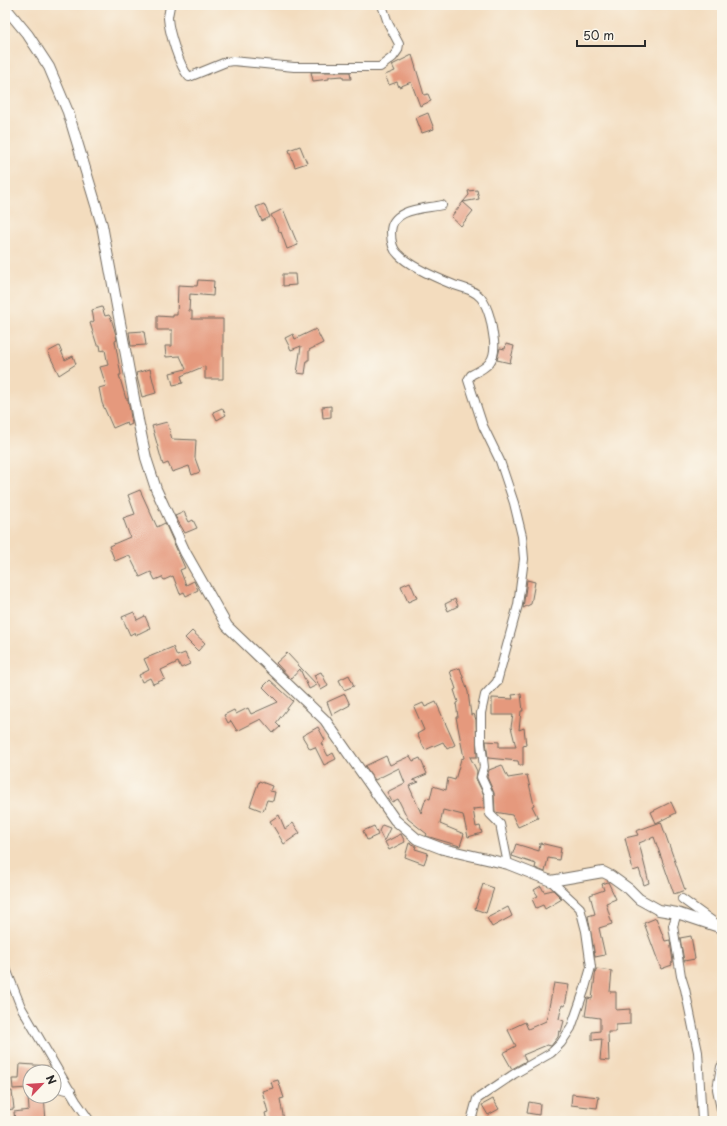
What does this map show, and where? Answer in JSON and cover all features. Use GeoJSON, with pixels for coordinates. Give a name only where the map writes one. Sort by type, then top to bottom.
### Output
{"type":"FeatureCollection","features":[{"type":"Feature","properties":{"kind":"street"},"geometry":{"type":"LineString","coordinates":[[170,5],[168,18],[175,45],[182,68],[189,77],[226,62],[233,61],[294,67],[380,67],[393,57],[399,44],[388,23],[382,5]]}},
{"type":"Feature","properties":{"kind":"street"},"geometry":{"type":"LineString","coordinates":[[5,7],[28,35],[49,67],[68,112],[102,225],[146,458],[156,489],[168,516],[208,595],[227,626],[325,720],[358,765],[395,820],[417,839],[443,849],[508,864],[551,881],[580,908],[586,931],[591,967],[571,1028],[561,1043],[551,1053],[514,1074],[477,1099],[471,1121]]}},
{"type":"Feature","properties":{"kind":"street"},"geometry":{"type":"LineString","coordinates":[[442,206],[400,215],[394,220],[391,230],[392,244],[399,255],[432,276],[470,290],[480,298],[490,318],[495,352],[491,362],[471,375],[468,380],[481,418],[500,461],[514,503],[522,536],[524,559],[518,605],[497,682],[485,695],[481,713],[481,743],[484,767],[481,778],[490,794],[490,814],[500,824],[508,864]]}},
{"type":"Feature","properties":{"kind":"street"},"geometry":{"type":"LineString","coordinates":[[551,881],[603,872],[629,889],[639,899],[659,910],[722,928]]}},
{"type":"Feature","properties":{"kind":"street"},"geometry":{"type":"LineString","coordinates":[[682,898],[722,928]]}},
{"type":"Feature","properties":{"kind":"street"},"geometry":{"type":"LineString","coordinates":[[677,914],[673,926],[681,976],[698,1052],[702,1121]]}},
{"type":"Feature","properties":{"kind":"street"},"geometry":{"type":"LineString","coordinates":[[5,966],[21,1007],[90,1121]]}},
{"type":"Feature","properties":{"kind":"street"},"geometry":{"type":"LineString","coordinates":[[722,1067],[718,1089],[722,1109]]}},
{"type":"Feature","properties":{"kind":"street"},"geometry":{"type":"LineString","coordinates":[[62,1089],[71,1091]]}},
{"type":"Feature","properties":{"kind":"building"},"geometry":{"type":"Polygon","coordinates":[[[412,55],[424,95],[428,94],[431,101],[420,106],[411,82],[399,87],[397,82],[389,85],[385,75],[395,71],[392,65],[412,55]]]}},
{"type":"Feature","properties":{"kind":"building"},"geometry":{"type":"Polygon","coordinates":[[[311,72],[350,72],[351,79],[343,79],[343,76],[329,77],[329,79],[313,81],[311,72]]]}},
{"type":"Feature","properties":{"kind":"building"},"geometry":{"type":"Polygon","coordinates":[[[428,113],[434,129],[422,133],[416,118],[428,113]]]}},
{"type":"Feature","properties":{"kind":"building"},"geometry":{"type":"Polygon","coordinates":[[[300,146],[307,163],[295,167],[289,150],[300,146]]]}},
{"type":"Feature","properties":{"kind":"building"},"geometry":{"type":"Polygon","coordinates":[[[477,190],[479,199],[463,202],[469,195],[468,191],[477,190]]]}},
{"type":"Feature","properties":{"kind":"building"},"geometry":{"type":"Polygon","coordinates":[[[463,202],[473,211],[461,226],[451,217],[463,202]]]}},
{"type":"Feature","properties":{"kind":"building"},"geometry":{"type":"Polygon","coordinates":[[[264,204],[270,217],[262,221],[256,207],[264,204]]]}},
{"type":"Feature","properties":{"kind":"building"},"geometry":{"type":"Polygon","coordinates":[[[283,209],[298,245],[287,249],[281,232],[280,233],[271,215],[283,209]]]}},
{"type":"Feature","properties":{"kind":"building"},"geometry":{"type":"Polygon","coordinates":[[[283,274],[295,274],[296,285],[283,286],[283,274]]]}},
{"type":"Feature","properties":{"kind":"building"},"geometry":{"type":"Polygon","coordinates":[[[198,280],[214,281],[213,296],[190,294],[189,311],[192,311],[192,319],[223,319],[223,379],[205,379],[205,366],[181,376],[183,383],[173,385],[170,373],[186,369],[180,356],[166,357],[165,346],[172,346],[172,330],[157,330],[157,316],[173,317],[173,315],[177,315],[178,285],[197,286],[198,280]]]}},
{"type":"Feature","properties":{"kind":"building"},"geometry":{"type":"Polygon","coordinates":[[[102,307],[105,316],[109,315],[111,318],[116,335],[117,340],[115,341],[121,375],[119,375],[126,399],[128,399],[132,424],[128,426],[127,422],[113,428],[102,403],[99,388],[106,386],[100,367],[108,365],[105,350],[101,351],[100,345],[97,345],[90,323],[94,321],[92,310],[102,307]]]}},
{"type":"Feature","properties":{"kind":"building"},"geometry":{"type":"Polygon","coordinates":[[[316,329],[323,343],[309,350],[309,360],[307,360],[305,374],[297,373],[301,346],[291,350],[285,338],[293,334],[295,339],[316,329]]]}},
{"type":"Feature","properties":{"kind":"building"},"geometry":{"type":"Polygon","coordinates":[[[144,331],[146,345],[131,346],[129,332],[144,331]]]}},
{"type":"Feature","properties":{"kind":"building"},"geometry":{"type":"Polygon","coordinates":[[[506,344],[514,346],[510,363],[497,360],[500,348],[505,349],[506,344]]]}},
{"type":"Feature","properties":{"kind":"building"},"geometry":{"type":"Polygon","coordinates":[[[59,346],[65,360],[73,356],[76,364],[59,375],[48,352],[59,346]]]}},
{"type":"Feature","properties":{"kind":"building"},"geometry":{"type":"Polygon","coordinates":[[[150,369],[156,393],[142,397],[136,373],[150,369]]]}},
{"type":"Feature","properties":{"kind":"building"},"geometry":{"type":"Polygon","coordinates":[[[331,406],[331,417],[323,418],[322,407],[331,406]]]}},
{"type":"Feature","properties":{"kind":"building"},"geometry":{"type":"Polygon","coordinates":[[[222,408],[226,415],[217,420],[213,412],[222,408]]]}},
{"type":"Feature","properties":{"kind":"building"},"geometry":{"type":"Polygon","coordinates":[[[167,422],[172,439],[196,440],[195,458],[200,472],[192,475],[189,466],[172,472],[168,463],[163,465],[152,426],[167,422]]]}},
{"type":"Feature","properties":{"kind":"building"},"geometry":{"type":"Polygon","coordinates":[[[140,490],[157,527],[165,523],[185,568],[180,570],[186,585],[194,581],[198,590],[186,596],[184,592],[180,594],[173,576],[164,580],[162,577],[155,580],[151,572],[140,577],[129,555],[115,561],[109,546],[130,537],[123,518],[135,514],[128,495],[140,490]]]}},
{"type":"Feature","properties":{"kind":"building"},"geometry":{"type":"Polygon","coordinates":[[[184,512],[189,522],[193,520],[197,528],[185,533],[175,516],[184,512]]]}},
{"type":"Feature","properties":{"kind":"building"},"geometry":{"type":"Polygon","coordinates":[[[527,580],[535,582],[531,604],[523,608],[527,580]]]}},
{"type":"Feature","properties":{"kind":"building"},"geometry":{"type":"Polygon","coordinates":[[[410,582],[417,598],[408,602],[401,586],[410,582]]]}},
{"type":"Feature","properties":{"kind":"building"},"geometry":{"type":"Polygon","coordinates":[[[455,599],[458,606],[448,611],[445,604],[455,599]]]}},
{"type":"Feature","properties":{"kind":"building"},"geometry":{"type":"Polygon","coordinates":[[[134,612],[137,620],[145,616],[150,628],[136,635],[135,632],[130,635],[122,617],[134,612]]]}},
{"type":"Feature","properties":{"kind":"building"},"geometry":{"type":"Polygon","coordinates":[[[192,631],[205,643],[198,651],[185,638],[192,631]]]}},
{"type":"Feature","properties":{"kind":"building"},"geometry":{"type":"Polygon","coordinates":[[[173,647],[177,656],[185,653],[190,664],[181,668],[178,662],[161,670],[165,679],[153,684],[150,678],[142,682],[139,675],[149,670],[144,659],[173,647]]]}},
{"type":"Feature","properties":{"kind":"building"},"geometry":{"type":"Polygon","coordinates":[[[287,653],[317,685],[309,689],[300,669],[291,679],[276,663],[287,653]]]}},
{"type":"Feature","properties":{"kind":"building"},"geometry":{"type":"Polygon","coordinates":[[[460,668],[468,692],[471,715],[474,714],[476,720],[477,757],[470,757],[477,771],[476,779],[484,795],[484,808],[473,809],[476,827],[480,826],[482,833],[468,837],[463,815],[443,810],[440,824],[464,834],[460,846],[426,836],[427,834],[408,819],[398,799],[392,802],[387,792],[405,783],[399,768],[375,780],[365,766],[386,756],[390,765],[410,756],[413,761],[420,758],[427,774],[413,780],[419,782],[409,786],[421,813],[426,798],[430,799],[433,786],[446,790],[448,778],[455,780],[461,759],[464,758],[456,717],[458,717],[456,703],[458,702],[454,690],[456,689],[450,671],[460,668]]]}},
{"type":"Feature","properties":{"kind":"building"},"geometry":{"type":"Polygon","coordinates":[[[321,672],[328,686],[321,690],[314,675],[321,672]]]}},
{"type":"Feature","properties":{"kind":"building"},"geometry":{"type":"Polygon","coordinates":[[[349,675],[354,686],[344,690],[339,680],[349,675]]]}},
{"type":"Feature","properties":{"kind":"building"},"geometry":{"type":"Polygon","coordinates":[[[270,680],[293,701],[276,723],[280,727],[273,733],[261,719],[237,731],[231,721],[228,723],[224,715],[234,710],[236,714],[248,708],[251,714],[278,702],[263,687],[270,680]]]}},
{"type":"Feature","properties":{"kind":"building"},"geometry":{"type":"Polygon","coordinates":[[[345,694],[350,705],[332,715],[327,702],[345,694]]]}},
{"type":"Feature","properties":{"kind":"building"},"geometry":{"type":"Polygon","coordinates":[[[521,694],[523,711],[521,711],[519,730],[524,728],[526,745],[523,746],[523,765],[519,765],[518,761],[488,758],[486,741],[499,742],[499,747],[516,747],[511,727],[513,715],[492,715],[492,698],[513,699],[512,695],[521,694]]]}},
{"type":"Feature","properties":{"kind":"building"},"geometry":{"type":"Polygon","coordinates":[[[436,702],[455,745],[447,749],[443,742],[425,750],[417,734],[424,730],[414,707],[423,703],[425,707],[436,702]]]}},
{"type":"Feature","properties":{"kind":"building"},"geometry":{"type":"Polygon","coordinates":[[[318,727],[325,740],[321,743],[328,756],[333,753],[336,759],[324,765],[315,747],[310,749],[302,736],[318,727]]]}},
{"type":"Feature","properties":{"kind":"building"},"geometry":{"type":"Polygon","coordinates":[[[502,765],[508,778],[527,775],[534,805],[532,806],[538,818],[518,827],[512,815],[495,812],[494,793],[487,777],[489,770],[502,765]]]}},
{"type":"Feature","properties":{"kind":"building"},"geometry":{"type":"Polygon","coordinates":[[[259,781],[272,786],[270,791],[275,792],[273,801],[267,800],[263,811],[250,806],[259,781]]]}},
{"type":"Feature","properties":{"kind":"building"},"geometry":{"type":"Polygon","coordinates":[[[671,802],[676,813],[656,823],[651,812],[671,802]]]}},
{"type":"Feature","properties":{"kind":"building"},"geometry":{"type":"Polygon","coordinates":[[[279,815],[285,829],[293,823],[300,833],[284,844],[270,821],[279,815]]]}},
{"type":"Feature","properties":{"kind":"building"},"geometry":{"type":"Polygon","coordinates":[[[661,822],[685,890],[674,894],[654,837],[639,843],[649,883],[644,885],[639,869],[633,871],[625,838],[638,835],[636,831],[661,822]]]}},
{"type":"Feature","properties":{"kind":"building"},"geometry":{"type":"Polygon","coordinates":[[[382,825],[390,828],[384,841],[379,831],[382,825]]]}},
{"type":"Feature","properties":{"kind":"building"},"geometry":{"type":"Polygon","coordinates":[[[374,826],[378,835],[367,840],[363,831],[374,826]]]}},
{"type":"Feature","properties":{"kind":"building"},"geometry":{"type":"Polygon","coordinates":[[[401,834],[405,842],[389,850],[385,842],[401,834]]]}},
{"type":"Feature","properties":{"kind":"building"},"geometry":{"type":"Polygon","coordinates":[[[409,843],[416,846],[415,849],[428,853],[424,864],[405,857],[409,843]]]}},
{"type":"Feature","properties":{"kind":"building"},"geometry":{"type":"Polygon","coordinates":[[[540,843],[561,848],[559,860],[548,858],[545,872],[535,868],[536,864],[512,856],[516,844],[539,851],[540,843]]]}},
{"type":"Feature","properties":{"kind":"building"},"geometry":{"type":"Polygon","coordinates":[[[608,882],[616,899],[606,903],[612,924],[599,928],[605,955],[595,957],[588,916],[595,914],[590,895],[604,890],[602,884],[608,882]]]}},
{"type":"Feature","properties":{"kind":"building"},"geometry":{"type":"Polygon","coordinates":[[[483,884],[494,888],[486,913],[475,909],[483,884]]]}},
{"type":"Feature","properties":{"kind":"building"},"geometry":{"type":"Polygon","coordinates":[[[541,886],[544,892],[553,890],[562,899],[545,909],[543,905],[536,908],[532,899],[538,896],[534,890],[541,886]]]}},
{"type":"Feature","properties":{"kind":"building"},"geometry":{"type":"Polygon","coordinates":[[[508,907],[512,916],[492,927],[487,918],[508,907]]]}},
{"type":"Feature","properties":{"kind":"building"},"geometry":{"type":"Polygon","coordinates":[[[656,918],[665,941],[670,940],[673,962],[671,963],[672,965],[661,969],[644,923],[656,918]]]}},
{"type":"Feature","properties":{"kind":"building"},"geometry":{"type":"Polygon","coordinates":[[[691,936],[695,959],[684,961],[680,938],[691,936]]]}},
{"type":"Feature","properties":{"kind":"building"},"geometry":{"type":"Polygon","coordinates":[[[596,969],[612,971],[610,992],[616,992],[616,1010],[630,1009],[630,1024],[616,1025],[616,1032],[608,1032],[609,1061],[600,1060],[602,1039],[592,1040],[592,1032],[600,1031],[600,1018],[585,1016],[588,998],[592,999],[596,969]]]}},
{"type":"Feature","properties":{"kind":"building"},"geometry":{"type":"Polygon","coordinates":[[[554,983],[569,985],[565,1006],[562,1005],[559,1019],[564,1021],[561,1032],[559,1031],[558,1037],[551,1046],[547,1045],[523,1055],[526,1061],[512,1069],[503,1053],[516,1046],[508,1030],[525,1022],[528,1029],[546,1021],[554,983]]]}},
{"type":"Feature","properties":{"kind":"building"},"geometry":{"type":"Polygon","coordinates":[[[20,1064],[22,1064],[22,1088],[13,1089],[12,1079],[19,1079],[20,1064]]]}},
{"type":"Feature","properties":{"kind":"building"},"geometry":{"type":"Polygon","coordinates":[[[278,1080],[284,1098],[280,1099],[284,1120],[267,1121],[265,1113],[268,1112],[262,1091],[273,1088],[271,1082],[278,1080]]]}},
{"type":"Feature","properties":{"kind":"building"},"geometry":{"type":"Polygon","coordinates":[[[12,1091],[14,1109],[5,1110],[5,1092],[12,1091]]]}},
{"type":"Feature","properties":{"kind":"building"},"geometry":{"type":"Polygon","coordinates":[[[572,1094],[599,1097],[597,1108],[571,1105],[572,1094]]]}},
{"type":"Feature","properties":{"kind":"building"},"geometry":{"type":"Polygon","coordinates":[[[493,1099],[499,1109],[488,1115],[482,1105],[493,1099]]]}},
{"type":"Feature","properties":{"kind":"building"},"geometry":{"type":"Polygon","coordinates":[[[529,1102],[540,1104],[539,1115],[527,1113],[529,1102]]]}},
{"type":"Feature","properties":{"kind":"building"},"geometry":{"type":"Polygon","coordinates":[[[29,1104],[45,1104],[46,1121],[15,1121],[14,1112],[29,1110],[29,1104]]]}}]}
